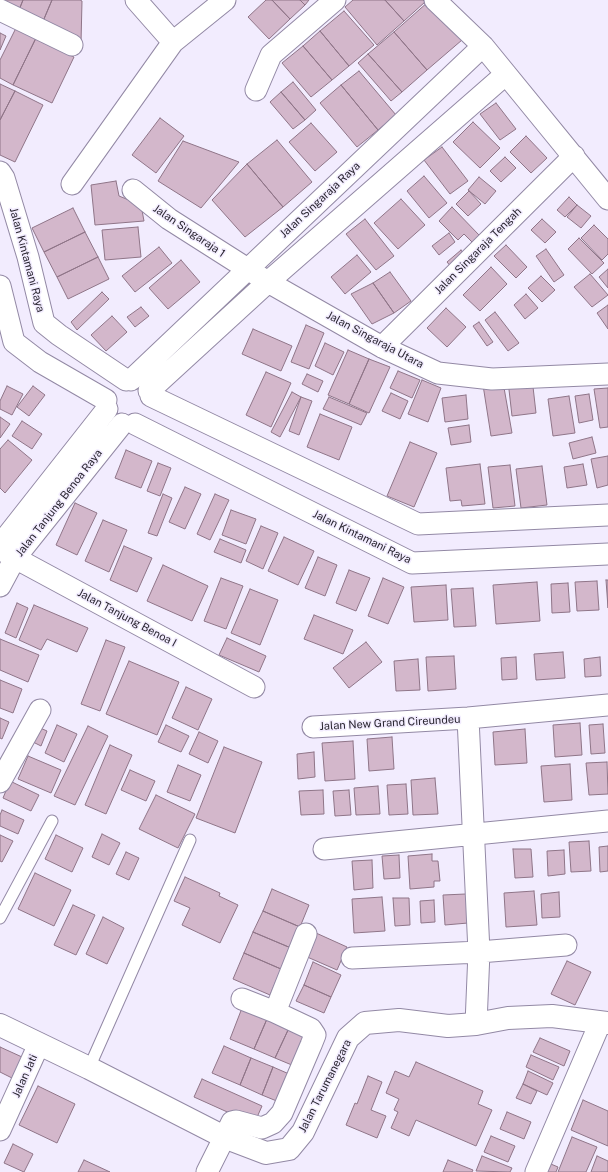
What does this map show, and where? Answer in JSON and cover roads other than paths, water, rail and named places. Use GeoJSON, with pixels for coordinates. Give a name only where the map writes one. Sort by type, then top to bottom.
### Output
{"type":"FeatureCollection","features":[{"type":"Feature","properties":{"kind":"street"},"geometry":{"type":"LineString","coordinates":[[136,0],[173,42]]}},
{"type":"Feature","properties":{"kind":"street"},"geometry":{"type":"LineString","coordinates":[[72,184],[173,42],[225,0]]}},
{"type":"Feature","properties":{"kind":"street"},"geometry":{"type":"LineString","coordinates":[[256,90],[271,55],[335,0]]}},
{"type":"Feature","properties":{"kind":"street"},"geometry":{"type":"LineString","coordinates":[[435,0],[483,46],[608,199]]}},
{"type":"Feature","properties":{"kind":"street"},"geometry":{"type":"LineString","coordinates":[[0,10],[72,44]]}},
{"type":"Feature","properties":{"kind":"street","name":"Jalan Singaraja Raya"},"geometry":{"type":"LineString","coordinates":[[128,380],[483,46]]}},
{"type":"Feature","properties":{"kind":"street"},"geometry":{"type":"LineString","coordinates":[[150,394],[268,282],[506,74]]}},
{"type":"Feature","properties":{"kind":"street"},"geometry":{"type":"LineString","coordinates":[[383,140],[403,164]]}},
{"type":"Feature","properties":{"kind":"street","name":"Jalan Singaraja Tengah"},"geometry":{"type":"LineString","coordinates":[[382,347],[574,156]]}},
{"type":"Feature","properties":{"kind":"street","name":"Jalan Kintamani Raya"},"geometry":{"type":"LineString","coordinates":[[1,177],[28,256],[44,323],[59,335],[128,380]]}},
{"type":"Feature","properties":{"kind":"street","name":"Jalan Singaraja 1"},"geometry":{"type":"LineString","coordinates":[[133,190],[169,219],[247,269]]}},
{"type":"Feature","properties":{"kind":"street","name":"Jalan Singaraja Utara"},"geometry":{"type":"LineString","coordinates":[[247,269],[382,347],[438,373],[492,380],[608,374]]}},
{"type":"Feature","properties":{"kind":"street"},"geometry":{"type":"LineString","coordinates":[[0,286],[14,342],[40,362],[106,404]]}},
{"type":"Feature","properties":{"kind":"street"},"geometry":{"type":"LineString","coordinates":[[128,380],[142,383],[150,394],[152,405],[149,413],[143,420],[129,424],[115,420],[110,415],[106,404],[108,392],[112,386],[118,382],[128,380]]}},
{"type":"Feature","properties":{"kind":"street"},"geometry":{"type":"LineString","coordinates":[[150,394],[418,524],[608,515]]}},
{"type":"Feature","properties":{"kind":"street","name":"Jalan Tanjung Benoa Raya"},"geometry":{"type":"LineString","coordinates":[[0,586],[5,551],[106,404]]}},
{"type":"Feature","properties":{"kind":"street","name":"Jalan Kintamani Raya"},"geometry":{"type":"LineString","coordinates":[[129,424],[412,563],[608,554]]}},
{"type":"Feature","properties":{"kind":"street","name":"Jalan Tanjung Benoa Raya"},"geometry":{"type":"LineString","coordinates":[[5,551],[129,424]]}},
{"type":"Feature","properties":{"kind":"street","name":"Jalan Tanjung Benoa I"},"geometry":{"type":"LineString","coordinates":[[5,551],[254,687]]}},
{"type":"Feature","properties":{"kind":"street","name":"Jalan New Grand Cireundeu"},"geometry":{"type":"LineString","coordinates":[[313,727],[468,718],[608,705]]}},
{"type":"Feature","properties":{"kind":"street"},"geometry":{"type":"LineString","coordinates":[[0,782],[40,710]]}},
{"type":"Feature","properties":{"kind":"street","name":"Jalan New Grand Cireundeu"},"geometry":{"type":"LineString","coordinates":[[468,718],[479,952],[476,1024]]}},
{"type":"Feature","properties":{"kind":"street"},"geometry":{"type":"LineString","coordinates":[[324,849],[608,821]]}},
{"type":"Feature","properties":{"kind":"street"},"geometry":{"type":"LineString","coordinates":[[275,1012],[306,934]]}},
{"type":"Feature","properties":{"kind":"street"},"geometry":{"type":"LineString","coordinates":[[352,958],[479,952],[566,945]]}},
{"type":"Feature","properties":{"kind":"street"},"geometry":{"type":"LineString","coordinates":[[207,1172],[232,1122],[236,1121],[262,1128],[273,1123],[282,1114],[315,1035],[311,1029],[242,998]]}},
{"type":"Feature","properties":{"kind":"street","name":"Jalan Tarumanegara"},"geometry":{"type":"LineString","coordinates":[[0,1026],[89,1068],[224,1136],[266,1154],[289,1149],[303,1132],[348,1038],[365,1023],[399,1020],[448,1026],[476,1024],[508,1018],[552,1016],[604,1023]]}},
{"type":"Feature","properties":{"kind":"street"},"geometry":{"type":"LineString","coordinates":[[536,1172],[604,1023]]}},
{"type":"Feature","properties":{"kind":"street","name":"Jalan Jati"},"geometry":{"type":"LineString","coordinates":[[0,1130],[40,1044]]}},
{"type":"Feature","properties":{"kind":"lane"},"geometry":{"type":"LineString","coordinates":[[0,918],[52,821]]}},
{"type":"Feature","properties":{"kind":"lane"},"geometry":{"type":"LineString","coordinates":[[89,1068],[190,840]]}}]}
